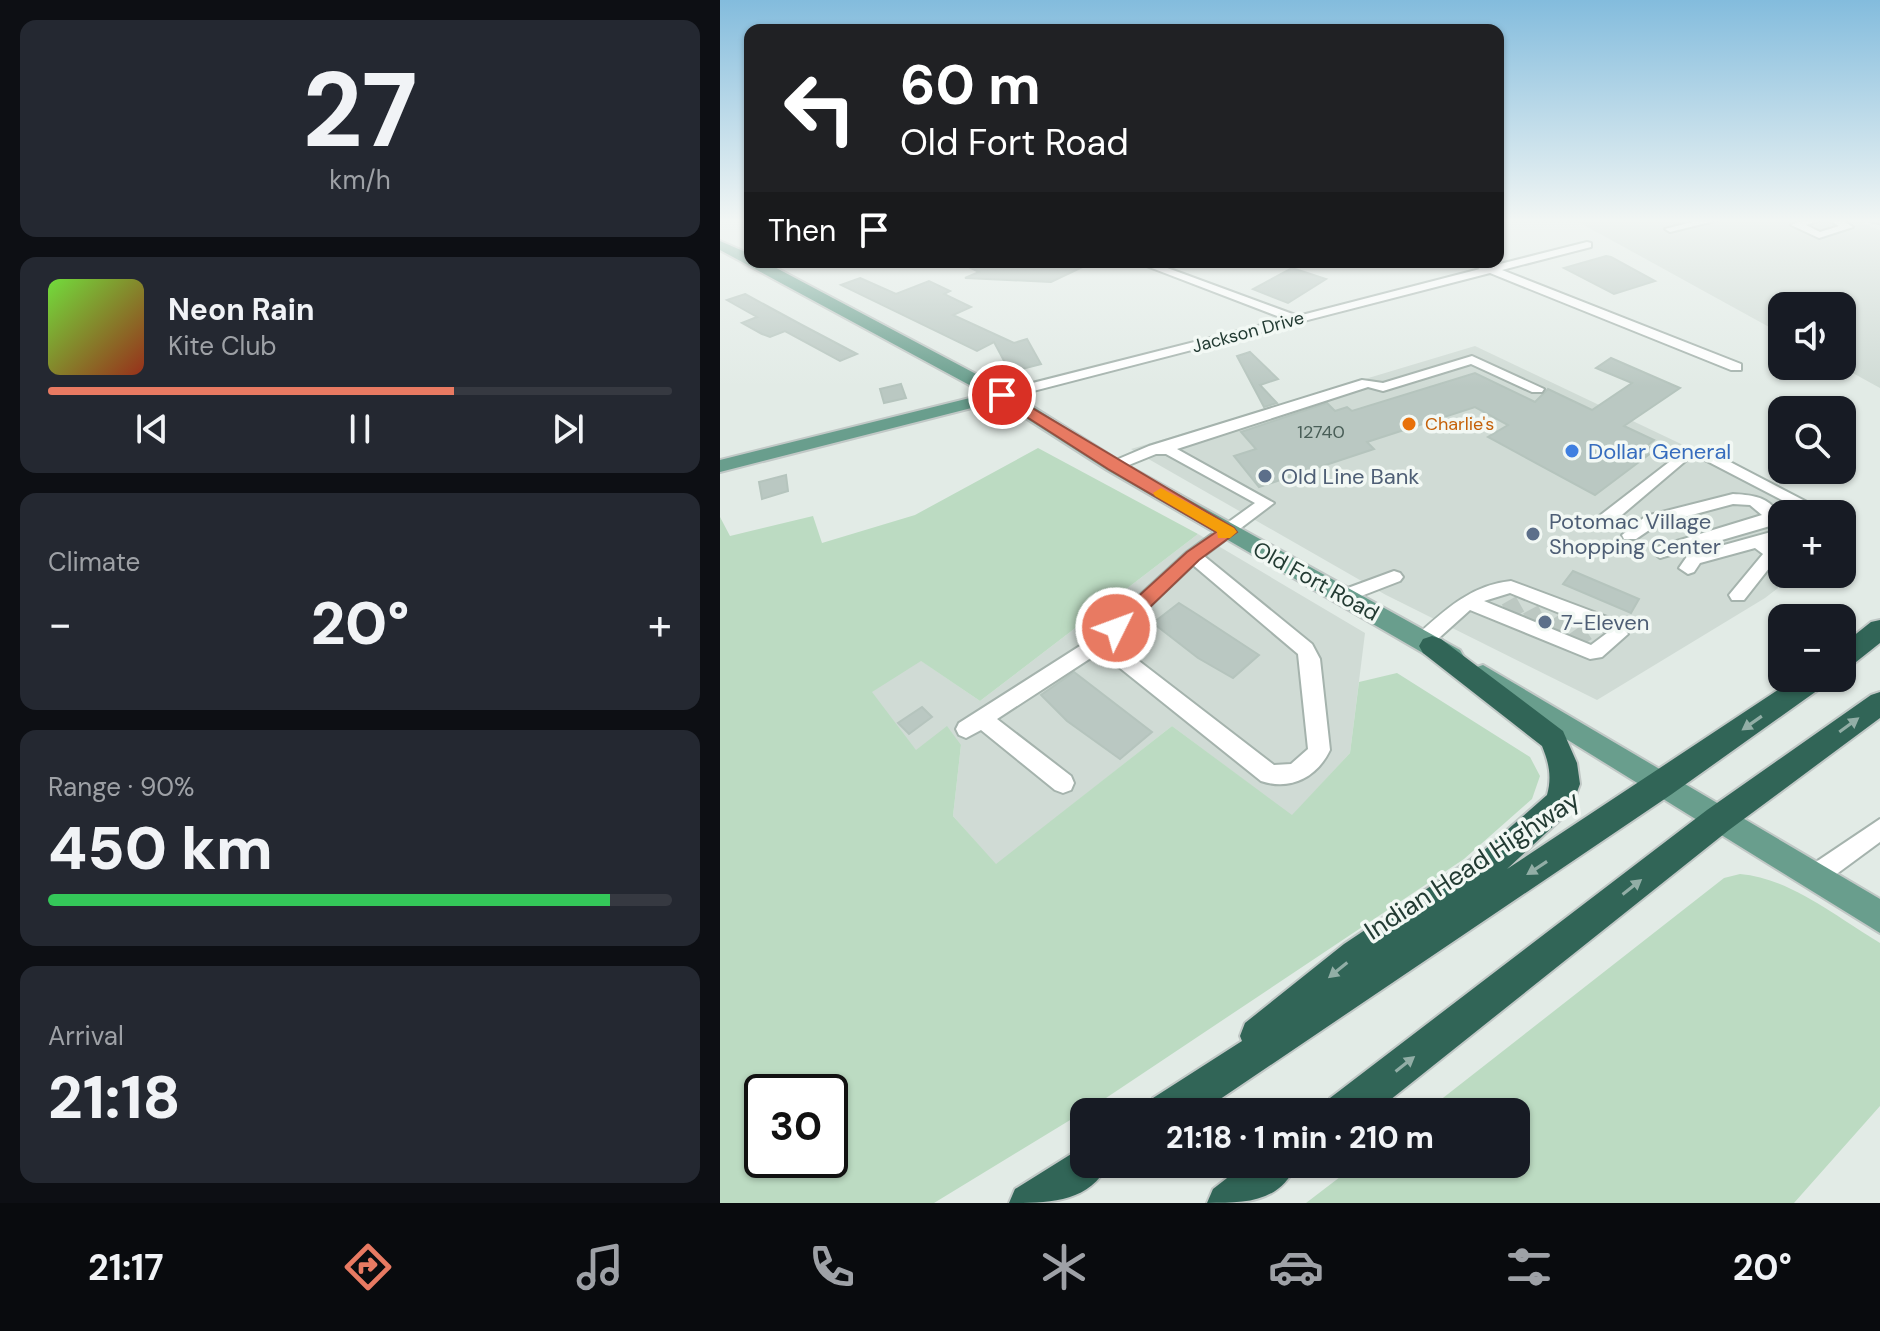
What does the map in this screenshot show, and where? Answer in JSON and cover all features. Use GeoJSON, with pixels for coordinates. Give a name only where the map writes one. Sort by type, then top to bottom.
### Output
{"type":"FeatureCollection","features":[{"type":"Feature","properties":{"kind":"highway"},"geometry":{"type":"LineString","coordinates":[[1856,648],[1880,629]]}},
{"type":"Feature","properties":{"kind":"highway"},"geometry":{"type":"LineString","coordinates":[[1183,1098],[1356,956],[1493,862],[1560,802],[1565,784],[1563,763],[1553,739],[1428,644]]}},
{"type":"Feature","properties":{"kind":"highway","name":"Indian Head Highway"},"geometry":{"type":"LineString","coordinates":[[1187,1098],[1662,785],[1796,692]]}},
{"type":"Feature","properties":{"kind":"highway"},"geometry":{"type":"LineString","coordinates":[[1362,1098],[1718,820],[1880,703]]}},
{"type":"Feature","properties":{"kind":"highway"},"geometry":{"type":"LineString","coordinates":[[1029,1203],[1070,1176]]}},
{"type":"Feature","properties":{"kind":"highway"},"geometry":{"type":"LineString","coordinates":[[1227,1203],[1259,1178]]}},
{"type":"Feature","properties":{"kind":"main road","name":"Old Fort Road"},"geometry":{"type":"LineString","coordinates":[[778,275],[1002,395],[1114,466],[1428,644],[1880,917]]}},
{"type":"Feature","properties":{"kind":"main road"},"geometry":{"type":"LineString","coordinates":[[720,466],[1002,395]]}},
{"type":"Feature","properties":{"kind":"street"},"geometry":{"type":"LineString","coordinates":[[1177,275],[1296,319]]}},
{"type":"Feature","properties":{"kind":"street","name":"Jackson Drive"},"geometry":{"type":"LineString","coordinates":[[1002,395],[1476,275]]}},
{"type":"Feature","properties":{"kind":"street"},"geometry":{"type":"LineString","coordinates":[[1503,275],[1736,367]]}},
{"type":"Feature","properties":{"kind":"street"},"geometry":{"type":"LineString","coordinates":[[1114,466],[1154,449],[1367,383],[1383,387],[1472,360],[1537,389]]}},
{"type":"Feature","properties":{"kind":"street"},"geometry":{"type":"LineString","coordinates":[[1063,783],[974,724],[1101,642],[1193,556],[1266,503],[1161,449]]}},
{"type":"Feature","properties":{"kind":"street"},"geometry":{"type":"LineString","coordinates":[[1604,521],[1686,453],[1706,455],[1794,500]]}},
{"type":"Feature","properties":{"kind":"street"},"geometry":{"type":"LineString","coordinates":[[1630,535],[1652,520],[1733,499],[1754,500],[1770,513],[1771,519],[1764,522],[1660,552]]}},
{"type":"Feature","properties":{"kind":"street"},"geometry":{"type":"LineString","coordinates":[[1688,568],[1694,559],[1768,538]]}},
{"type":"Feature","properties":{"kind":"street"},"geometry":{"type":"LineString","coordinates":[[1738,595],[1773,553],[1757,541]]}},
{"type":"Feature","properties":{"kind":"street"},"geometry":{"type":"LineString","coordinates":[[1101,642],[1269,774],[1282,776],[1304,769],[1319,750],[1310,659],[1305,649],[1193,556]]}},
{"type":"Feature","properties":{"kind":"street"},"geometry":{"type":"LineString","coordinates":[[1343,597],[1394,577]]}},
{"type":"Feature","properties":{"kind":"street"},"geometry":{"type":"LineString","coordinates":[[1428,644],[1468,602],[1503,587],[1537,616],[1582,635],[1537,616],[1468,602]]}},
{"type":"Feature","properties":{"kind":"street"},"geometry":{"type":"LineString","coordinates":[[1815,876],[1880,829]]}},
{"type":"Feature","properties":{"kind":"shaded area"},"geometry":{"type":"Polygon","coordinates":[[[1675,275],[1880,275],[1880,388],[1856,375],[1856,292],[1768,292],[1768,326],[1675,275]]]}},
{"type":"Feature","properties":{"kind":"shaded area","name":"Potomac Village Shopping Center"},"geometry":{"type":"Polygon","coordinates":[[[1475,346],[1700,453],[1780,500],[1768,500],[1768,588],[1778,588],[1597,700],[1386,595],[1131,449],[1475,346]]]}},
{"type":"Feature","properties":{"kind":"shaded area"},"geometry":{"type":"Polygon","coordinates":[[[1198,534],[1365,633],[1350,753],[1292,816],[1172,726],[996,865],[953,816],[961,745],[916,751],[871,692],[920,660],[980,701],[1198,534]]]}},
{"type":"Feature","properties":{"kind":"green space"},"geometry":{"type":"Polygon","coordinates":[[[1038,448],[1198,534],[980,701],[921,661],[872,692],[916,750],[947,726],[961,745],[953,816],[996,864],[1172,726],[1292,815],[1350,753],[1359,682],[1397,673],[1530,757],[1540,776],[1532,799],[1464,859],[1106,1098],[1070,1098],[1070,1120],[934,1203],[720,1203],[720,517],[730,536],[813,516],[822,543],[915,515],[1038,448]]]}},
{"type":"Feature","properties":{"kind":"green space"},"geometry":{"type":"Polygon","coordinates":[[[1740,874],[1777,883],[1830,911],[1880,943],[1880,1106],[1794,1203],[1306,1203],[1339,1178],[1530,1178],[1530,1098],[1443,1098],[1724,878],[1740,874]]]}},
{"type":"Feature","properties":{"kind":"building"},"geometry":{"type":"Polygon","coordinates":[[[972,275],[1065,275],[1051,282],[965,278],[972,275]]]}},
{"type":"Feature","properties":{"kind":"building"},"geometry":{"type":"Polygon","coordinates":[[[1279,275],[1314,275],[1326,279],[1288,303],[1253,289],[1279,275]]]}},
{"type":"Feature","properties":{"kind":"building"},"geometry":{"type":"Polygon","coordinates":[[[1578,275],[1644,275],[1655,281],[1614,294],[1578,275]]]}},
{"type":"Feature","properties":{"kind":"building"},"geometry":{"type":"Polygon","coordinates":[[[860,278],[896,294],[929,281],[950,291],[944,294],[971,307],[953,315],[1014,343],[1027,339],[1041,364],[1010,372],[994,342],[977,351],[841,285],[860,278]]]}},
{"type":"Feature","properties":{"kind":"building"},"geometry":{"type":"Polygon","coordinates":[[[745,294],[857,354],[840,361],[785,331],[770,337],[762,334],[742,323],[757,317],[727,300],[745,294]]]}},
{"type":"Feature","properties":{"kind":"building"},"geometry":{"type":"Polygon","coordinates":[[[1250,352],[1278,379],[1260,385],[1277,403],[1264,407],[1237,356],[1250,352]]]}},
{"type":"Feature","properties":{"kind":"building"},"geometry":{"type":"Polygon","coordinates":[[[1611,358],[1680,388],[1624,426],[1654,440],[1647,446],[1655,450],[1595,495],[1488,437],[1508,425],[1475,407],[1367,442],[1374,449],[1259,487],[1234,456],[1256,449],[1241,432],[1327,403],[1335,411],[1347,407],[1352,411],[1475,373],[1535,402],[1548,389],[1592,410],[1632,383],[1596,368],[1611,358]]]}},
{"type":"Feature","properties":{"kind":"building"},"geometry":{"type":"Polygon","coordinates":[[[901,384],[906,398],[884,403],[880,389],[901,384]]]}},
{"type":"Feature","properties":{"kind":"building"},"geometry":{"type":"Polygon","coordinates":[[[786,475],[788,491],[762,499],[759,482],[786,475]]]}},
{"type":"Feature","properties":{"kind":"building"},"geometry":{"type":"Polygon","coordinates":[[[1573,571],[1639,599],[1631,613],[1563,584],[1573,571]]]}},
{"type":"Feature","properties":{"kind":"building"},"geometry":{"type":"Polygon","coordinates":[[[1179,603],[1259,655],[1233,678],[1198,658],[1153,623],[1179,603]]]}},
{"type":"Feature","properties":{"kind":"building"},"geometry":{"type":"Polygon","coordinates":[[[1074,672],[1152,732],[1120,759],[1067,721],[1041,695],[1074,672]]]}},
{"type":"Feature","properties":{"kind":"building"},"geometry":{"type":"Polygon","coordinates":[[[922,707],[932,717],[909,734],[898,723],[922,707]]]}},
{"type":"Feature","properties":{"kind":"tunnel"},"geometry":{"type":"LineString","coordinates":[[1506,612],[1520,604]]}},
{"type":"Feature","properties":{"kind":"tunnel"},"geometry":{"type":"LineString","coordinates":[[1527,621],[1542,613]]}},
{"type":"Feature","properties":{"kind":"tunnel"},"geometry":{"type":"LineString","coordinates":[[1550,631],[1564,622]]}},
{"type":"Feature","properties":{"kind":"tunnel"},"geometry":{"type":"LineString","coordinates":[[1574,641],[1587,632]]}},
{"type":"Feature","properties":{"kind":"slow traffic"},"geometry":{"type":"LineString","coordinates":[[1161,493],[1228,532],[1224,534]]}},
{"type":"Feature","properties":{"kind":"place","name":"Charlie's"},"geometry":{"type":"Point","coordinates":[1409,424]}},
{"type":"Feature","properties":{"kind":"place","name":"Dollar General"},"geometry":{"type":"Point","coordinates":[1572,451]}},
{"type":"Feature","properties":{"kind":"place","name":"Old Line Bank"},"geometry":{"type":"Point","coordinates":[1265,476]}},
{"type":"Feature","properties":{"kind":"place","name":"Potomac Village Shopping Center"},"geometry":{"type":"Point","coordinates":[1533,534]}},
{"type":"Feature","properties":{"kind":"place","name":"7-Eleven"},"geometry":{"type":"Point","coordinates":[1545,622]}},
{"type":"Feature","properties":{"kind":"route"},"geometry":{"type":"LineString","coordinates":[[1002,395],[1114,466],[1228,532],[1193,556],[1116,628]]}}]}
